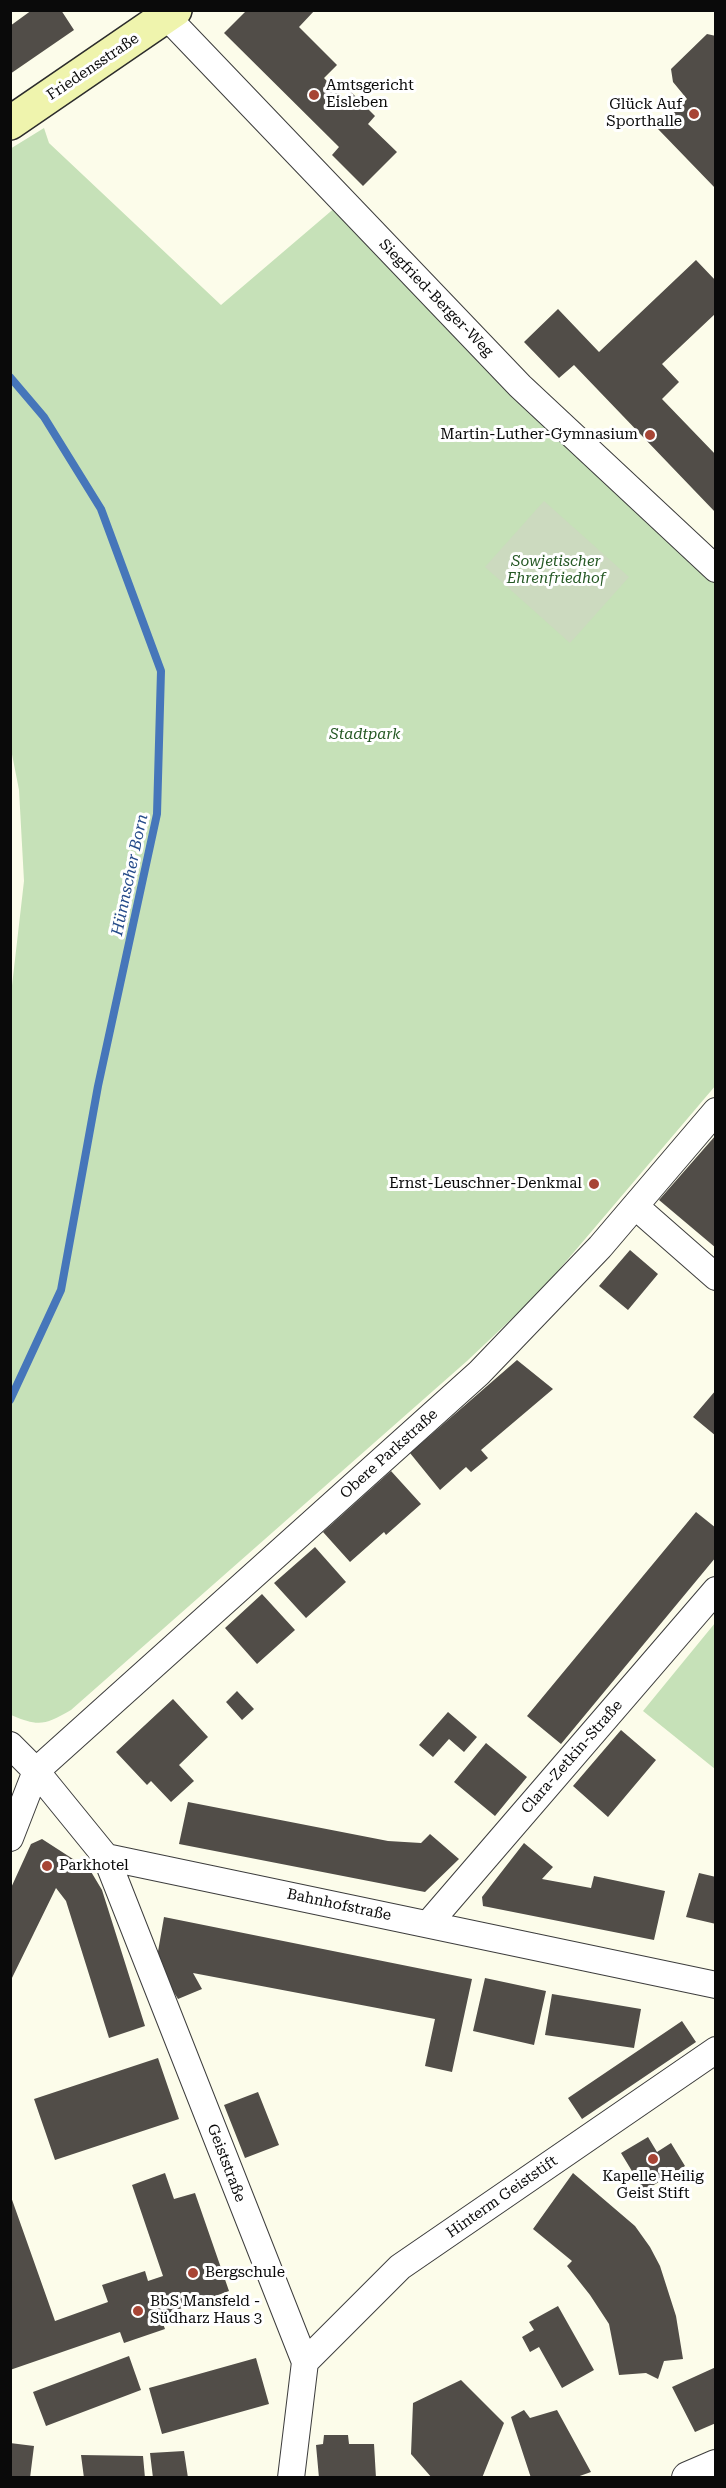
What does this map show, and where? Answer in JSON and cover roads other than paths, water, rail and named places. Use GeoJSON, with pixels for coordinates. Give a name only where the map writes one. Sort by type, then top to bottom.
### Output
{"type":"FeatureCollection","features":[{"type":"Feature","properties":{"kind":"main road","name":"Friedensstraße"},"geometry":{"type":"LineString","coordinates":[[10,123],[171,14]]}},
{"type":"Feature","properties":{"kind":"street","name":"Siegfried-Berger-Weg"},"geometry":{"type":"LineString","coordinates":[[171,14],[335,194],[520,386],[716,569]]}},
{"type":"Feature","properties":{"kind":"street","name":"Obere Parkstraße"},"geometry":{"type":"LineString","coordinates":[[36,1771],[479,1373],[600,1247],[716,1112]]}},
{"type":"Feature","properties":{"kind":"street"},"geometry":{"type":"LineString","coordinates":[[635,1206],[716,1277]]}},
{"type":"Feature","properties":{"kind":"street","name":"Clara-Zetkin-Straße"},"geometry":{"type":"LineString","coordinates":[[429,1923],[716,1590]]}},
{"type":"Feature","properties":{"kind":"street"},"geometry":{"type":"LineString","coordinates":[[10,1745],[36,1771],[106,1857]]}},
{"type":"Feature","properties":{"kind":"street"},"geometry":{"type":"LineString","coordinates":[[10,1838],[36,1771]]}},
{"type":"Feature","properties":{"kind":"street","name":"Bahnhofstraße"},"geometry":{"type":"LineString","coordinates":[[106,1857],[716,1985]]}},
{"type":"Feature","properties":{"kind":"street","name":"Geiststraße"},"geometry":{"type":"LineString","coordinates":[[106,1857],[304,2362],[291,2478]]}},
{"type":"Feature","properties":{"kind":"street","name":"Hinterm Geiststift"},"geometry":{"type":"LineString","coordinates":[[304,2362],[400,2267],[716,2050]]}},
{"type":"Feature","properties":{"kind":"street"},"geometry":{"type":"LineString","coordinates":[[687,2478],[716,2466]]}},
{"type":"Feature","properties":{"kind":"waterway","name":"Hünnscher Born"},"geometry":{"type":"LineString","coordinates":[[10,377],[44,417],[101,509],[161,671],[157,814],[98,1086],[61,1290],[10,1400]]}},
{"type":"Feature","properties":{"kind":"place","name":"Amtsgericht Eisleben"},"geometry":{"type":"Point","coordinates":[314,95]}},
{"type":"Feature","properties":{"kind":"place","name":"Glück Auf Sporthalle"},"geometry":{"type":"Point","coordinates":[694,114]}},
{"type":"Feature","properties":{"kind":"place","name":"Martin-Luther-Gymnasium"},"geometry":{"type":"Point","coordinates":[650,435]}},
{"type":"Feature","properties":{"kind":"place","name":"Ernst-Leuschner-Denkmal"},"geometry":{"type":"Point","coordinates":[594,1184]}},
{"type":"Feature","properties":{"kind":"place","name":"Parkhotel"},"geometry":{"type":"Point","coordinates":[47,1866]}},
{"type":"Feature","properties":{"kind":"place","name":"Kapelle Heilig Geist Stift"},"geometry":{"type":"Point","coordinates":[653,2159]}},
{"type":"Feature","properties":{"kind":"place","name":"Bergschule"},"geometry":{"type":"Point","coordinates":[193,2273]}},
{"type":"Feature","properties":{"kind":"place","name":"BbS Mansfeld - Südharz Haus 3"},"geometry":{"type":"Point","coordinates":[138,2311]}},
{"type":"Feature","properties":{"kind":"park label","name":"Sowjetischer Ehrenfriedhof"},"geometry":{"type":"Point","coordinates":[556,570]}},
{"type":"Feature","properties":{"kind":"park label","name":"Stadtpark"},"geometry":{"type":"Point","coordinates":[365,735]}}]}
